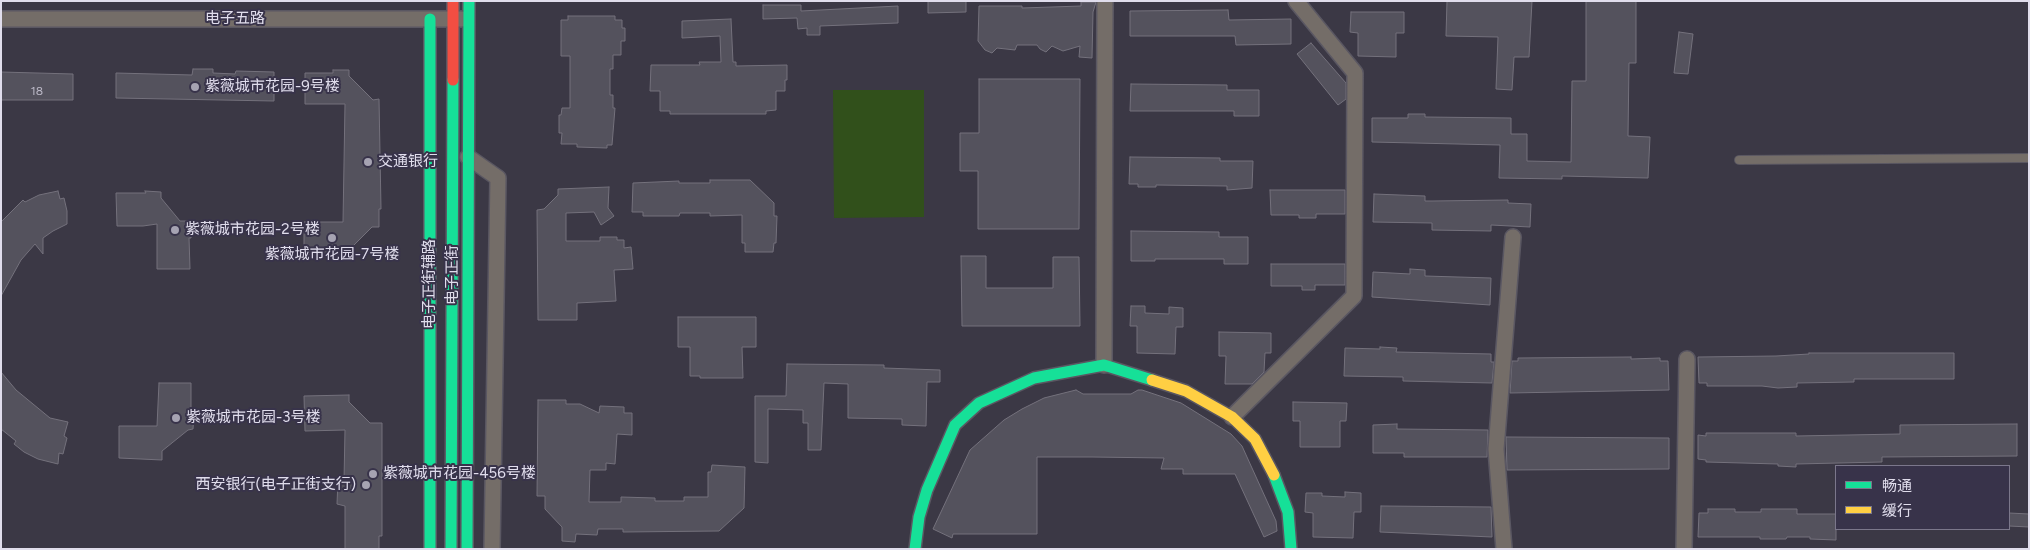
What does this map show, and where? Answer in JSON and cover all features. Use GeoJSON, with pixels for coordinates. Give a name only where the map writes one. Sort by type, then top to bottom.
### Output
{"type":"FeatureCollection","features":[{"type":"Feature","properties":{"kind":"street","name":"电子正街"},"geometry":{"type":"LineString","coordinates":[[451,549],[453,1]]}},
{"type":"Feature","properties":{"kind":"street","name":"电子正街"},"geometry":{"type":"LineString","coordinates":[[467,549],[469,1]]}},
{"type":"Feature","properties":{"kind":"street"},"geometry":{"type":"LineString","coordinates":[[1104,365],[1105,1]]}},
{"type":"Feature","properties":{"kind":"street"},"geometry":{"type":"LineString","coordinates":[[1232,417],[1354,296],[1355,73],[1296,1]]}},
{"type":"Feature","properties":{"kind":"street","name":"电子五路"},"geometry":{"type":"LineString","coordinates":[[1,19],[469,19]]}},
{"type":"Feature","properties":{"kind":"street","name":"电子正街辅路"},"geometry":{"type":"LineString","coordinates":[[430,19],[430,549]]}},
{"type":"Feature","properties":{"kind":"street"},"geometry":{"type":"LineString","coordinates":[[468,157],[498,178],[492,549]]}},
{"type":"Feature","properties":{"kind":"street"},"geometry":{"type":"LineString","coordinates":[[1504,549],[1496,448],[1513,237]]}},
{"type":"Feature","properties":{"kind":"street"},"geometry":{"type":"LineString","coordinates":[[1684,549],[1687,359]]}},
{"type":"Feature","properties":{"kind":"street"},"geometry":{"type":"LineString","coordinates":[[915,549],[919,517],[927,490],[955,425],[979,403],[1034,378],[1104,365],[1186,391],[1232,417],[1255,439],[1273,474],[1288,512],[1291,549]]}},
{"type":"Feature","properties":{"kind":"lane"},"geometry":{"type":"LineString","coordinates":[[1739,160],[2029,158]]}},
{"type":"Feature","properties":{"kind":"green space"},"geometry":{"type":"Polygon","coordinates":[[[833,90],[924,90],[924,217],[834,218],[833,90]]]}},
{"type":"Feature","properties":{"kind":"building"},"geometry":{"type":"Polygon","coordinates":[[[928,1],[966,1],[966,12],[928,13],[928,1]]]}},
{"type":"Feature","properties":{"kind":"building"},"geometry":{"type":"Polygon","coordinates":[[[1447,1],[1532,1],[1529,57],[1514,57],[1512,90],[1496,89],[1498,37],[1446,36],[1447,1]]]}},
{"type":"Feature","properties":{"kind":"building"},"geometry":{"type":"Polygon","coordinates":[[[1586,1],[1636,1],[1636,63],[1629,63],[1628,136],[1650,137],[1648,178],[1562,176],[1562,179],[1499,178],[1500,145],[1372,142],[1372,118],[1408,118],[1408,114],[1425,114],[1425,117],[1511,118],[1511,134],[1527,134],[1527,161],[1571,162],[1572,81],[1586,81],[1586,1]]]}},
{"type":"Feature","properties":{"kind":"building"},"geometry":{"type":"Polygon","coordinates":[[[1081,2],[1096,2],[1093,12],[1092,58],[1079,57],[1080,46],[1063,51],[1052,46],[1046,52],[1037,45],[1017,45],[1015,50],[997,48],[992,53],[985,50],[978,41],[979,6],[1022,6],[1022,8],[1081,6],[1081,2]]]}},
{"type":"Feature","properties":{"kind":"building"},"geometry":{"type":"Polygon","coordinates":[[[763,5],[801,5],[801,11],[898,6],[898,23],[820,26],[820,35],[807,35],[807,28],[798,29],[797,18],[763,19],[763,5]]]}},
{"type":"Feature","properties":{"kind":"building"},"geometry":{"type":"Polygon","coordinates":[[[1228,10],[1229,20],[1291,19],[1291,44],[1236,45],[1235,36],[1130,36],[1130,11],[1228,10]]]}},
{"type":"Feature","properties":{"kind":"building"},"geometry":{"type":"Polygon","coordinates":[[[1351,12],[1404,12],[1404,33],[1396,33],[1396,57],[1358,56],[1358,33],[1350,32],[1351,12]]]}},
{"type":"Feature","properties":{"kind":"building"},"geometry":{"type":"Polygon","coordinates":[[[568,16],[615,16],[615,20],[622,20],[622,28],[625,28],[625,41],[621,41],[621,55],[613,55],[613,69],[610,69],[610,95],[613,95],[613,108],[615,108],[612,145],[607,145],[607,148],[577,147],[577,144],[561,144],[562,133],[559,133],[559,115],[561,115],[562,108],[570,108],[570,56],[561,56],[561,20],[568,20],[568,16]]]}},
{"type":"Feature","properties":{"kind":"building"},"geometry":{"type":"Polygon","coordinates":[[[731,19],[733,62],[736,62],[736,66],[787,65],[785,91],[776,91],[776,110],[766,111],[766,114],[670,114],[670,111],[660,111],[660,91],[650,91],[651,65],[700,65],[699,62],[721,62],[720,36],[682,38],[682,21],[731,19]]]}},
{"type":"Feature","properties":{"kind":"building"},"geometry":{"type":"Polygon","coordinates":[[[1679,32],[1693,34],[1688,74],[1674,73],[1679,32]]]}},
{"type":"Feature","properties":{"kind":"building"},"geometry":{"type":"Polygon","coordinates":[[[1311,43],[1346,83],[1346,99],[1338,105],[1297,54],[1311,43]]]}},
{"type":"Feature","properties":{"kind":"building","name":"紫薇城市花园-9号楼"},"geometry":{"type":"Polygon","coordinates":[[[193,69],[213,69],[213,73],[235,74],[236,71],[274,72],[274,101],[116,98],[116,73],[192,75],[193,69]]]}},
{"type":"Feature","properties":{"kind":"building"},"geometry":{"type":"Polygon","coordinates":[[[333,70],[349,70],[349,76],[373,100],[379,99],[381,209],[379,209],[379,227],[372,227],[349,250],[349,256],[304,254],[304,222],[343,222],[345,104],[305,104],[305,73],[333,73],[333,70]]]}},
{"type":"Feature","properties":{"kind":"building"},"geometry":{"type":"Polygon","coordinates":[[[1,72],[73,74],[73,100],[1,100],[1,72]]]}},
{"type":"Feature","properties":{"kind":"building"},"geometry":{"type":"Polygon","coordinates":[[[979,79],[1080,79],[1079,229],[978,229],[978,171],[960,171],[960,133],[979,133],[979,79]]]}},
{"type":"Feature","properties":{"kind":"building"},"geometry":{"type":"Polygon","coordinates":[[[1131,84],[1227,85],[1227,90],[1259,90],[1259,116],[1234,116],[1234,111],[1130,111],[1131,84]]]}},
{"type":"Feature","properties":{"kind":"building"},"geometry":{"type":"Polygon","coordinates":[[[1130,157],[1220,158],[1220,161],[1253,161],[1252,188],[1227,190],[1227,186],[1156,185],[1156,187],[1138,187],[1138,184],[1129,184],[1130,157]]]}},
{"type":"Feature","properties":{"kind":"building"},"geometry":{"type":"Polygon","coordinates":[[[710,180],[750,180],[774,203],[774,216],[777,216],[776,243],[774,243],[773,252],[745,252],[745,243],[742,243],[742,215],[710,216],[710,213],[680,213],[679,216],[643,216],[643,212],[632,212],[633,183],[679,181],[679,183],[710,183],[710,180]]]}},
{"type":"Feature","properties":{"kind":"building"},"geometry":{"type":"Polygon","coordinates":[[[609,187],[608,208],[614,216],[601,225],[594,212],[566,213],[566,241],[600,241],[600,237],[617,237],[617,240],[624,240],[624,248],[631,247],[633,269],[614,270],[616,301],[577,303],[577,320],[538,320],[537,210],[544,209],[558,195],[558,189],[609,187]]]}},
{"type":"Feature","properties":{"kind":"building"},"geometry":{"type":"Polygon","coordinates":[[[1270,190],[1345,190],[1345,214],[1316,214],[1316,218],[1299,218],[1299,215],[1271,215],[1270,190]]]}},
{"type":"Feature","properties":{"kind":"building"},"geometry":{"type":"Polygon","coordinates":[[[58,191],[60,199],[64,198],[67,224],[43,238],[43,254],[35,244],[21,260],[1,296],[1,222],[23,200],[25,202],[39,195],[58,191]]]}},
{"type":"Feature","properties":{"kind":"building","name":"紫薇城市花园-2号楼"},"geometry":{"type":"Polygon","coordinates":[[[145,191],[161,192],[161,198],[180,221],[191,221],[191,238],[189,238],[190,269],[157,269],[157,224],[117,226],[116,193],[146,193],[145,191]]]}},
{"type":"Feature","properties":{"kind":"building"},"geometry":{"type":"Polygon","coordinates":[[[1374,194],[1425,196],[1425,201],[1508,200],[1508,203],[1531,204],[1530,227],[1491,225],[1491,231],[1432,230],[1432,223],[1373,222],[1374,194]]]}},
{"type":"Feature","properties":{"kind":"building"},"geometry":{"type":"Polygon","coordinates":[[[1131,231],[1219,232],[1219,237],[1248,237],[1248,264],[1224,264],[1224,259],[1131,261],[1131,231]]]}},
{"type":"Feature","properties":{"kind":"building"},"geometry":{"type":"Polygon","coordinates":[[[961,256],[986,256],[986,288],[1053,288],[1053,257],[1079,257],[1080,326],[962,326],[961,256]]]}},
{"type":"Feature","properties":{"kind":"building"},"geometry":{"type":"Polygon","coordinates":[[[1271,264],[1345,264],[1345,285],[1315,285],[1315,290],[1302,290],[1302,286],[1271,286],[1271,264]]]}},
{"type":"Feature","properties":{"kind":"building"},"geometry":{"type":"Polygon","coordinates":[[[1410,269],[1425,270],[1425,276],[1491,278],[1490,305],[1372,297],[1373,272],[1410,274],[1410,269]]]}},
{"type":"Feature","properties":{"kind":"building"},"geometry":{"type":"Polygon","coordinates":[[[1131,306],[1145,306],[1145,313],[1169,314],[1169,307],[1183,308],[1183,327],[1176,327],[1175,354],[1137,353],[1137,326],[1130,326],[1131,306]]]}},
{"type":"Feature","properties":{"kind":"building"},"geometry":{"type":"Polygon","coordinates":[[[678,317],[756,317],[756,347],[742,347],[743,378],[700,378],[700,376],[690,376],[690,347],[678,347],[678,317]]]}},
{"type":"Feature","properties":{"kind":"building"},"geometry":{"type":"Polygon","coordinates":[[[1219,332],[1271,333],[1271,353],[1265,353],[1264,372],[1252,384],[1225,384],[1226,356],[1219,356],[1219,332]]]}},
{"type":"Feature","properties":{"kind":"building"},"geometry":{"type":"Polygon","coordinates":[[[1380,347],[1397,348],[1396,352],[1491,354],[1491,362],[1494,362],[1492,383],[1403,381],[1403,377],[1344,376],[1345,348],[1380,349],[1380,347]]]}},
{"type":"Feature","properties":{"kind":"building"},"geometry":{"type":"Polygon","coordinates":[[[1809,353],[1954,353],[1954,379],[1854,379],[1854,382],[1797,383],[1797,387],[1778,388],[1762,386],[1707,386],[1707,383],[1699,383],[1698,357],[1776,356],[1809,353]]]}},
{"type":"Feature","properties":{"kind":"building"},"geometry":{"type":"Polygon","coordinates":[[[1631,357],[1631,359],[1660,358],[1660,361],[1668,361],[1669,390],[1510,393],[1512,361],[1518,361],[1518,358],[1631,357]]]}},
{"type":"Feature","properties":{"kind":"building"},"geometry":{"type":"Polygon","coordinates":[[[787,364],[884,365],[884,368],[940,370],[940,382],[927,382],[926,426],[902,425],[902,419],[848,418],[848,384],[824,383],[821,450],[808,450],[808,423],[803,423],[803,410],[768,409],[768,463],[755,462],[755,396],[786,396],[787,364]]]}},
{"type":"Feature","properties":{"kind":"building"},"geometry":{"type":"Polygon","coordinates":[[[1,372],[16,390],[50,418],[68,422],[64,436],[67,438],[63,454],[59,453],[58,464],[38,459],[24,452],[14,444],[16,441],[1,429],[1,372]]]}},
{"type":"Feature","properties":{"kind":"building","name":"紫薇城市花园-3号楼"},"geometry":{"type":"Polygon","coordinates":[[[159,383],[191,383],[191,410],[194,414],[193,429],[188,430],[162,451],[162,460],[119,458],[119,426],[157,426],[159,383]]]}},
{"type":"Feature","properties":{"kind":"building"},"geometry":{"type":"Polygon","coordinates":[[[1076,390],[1083,394],[1131,394],[1142,390],[1181,403],[1231,434],[1242,446],[1276,521],[1277,531],[1264,537],[1235,474],[1183,474],[1183,469],[1161,469],[1164,458],[1092,457],[1037,457],[1037,534],[953,534],[952,538],[933,529],[970,450],[1004,420],[1022,409],[1044,398],[1076,390]]]}},
{"type":"Feature","properties":{"kind":"building","name":"紫薇城市花园-456号楼"},"geometry":{"type":"Polygon","coordinates":[[[349,395],[349,402],[370,423],[382,423],[382,536],[379,536],[379,549],[345,549],[345,506],[337,504],[338,480],[344,481],[345,430],[305,431],[304,396],[349,395]]]}},
{"type":"Feature","properties":{"kind":"building"},"geometry":{"type":"Polygon","coordinates":[[[538,400],[566,400],[566,404],[580,404],[599,413],[600,406],[624,407],[624,413],[632,413],[632,435],[617,434],[615,464],[606,463],[606,470],[590,470],[589,502],[621,502],[621,497],[655,498],[655,501],[684,501],[684,497],[708,497],[708,472],[711,472],[712,465],[745,467],[744,508],[719,531],[623,532],[623,529],[598,529],[597,535],[576,534],[575,542],[562,541],[562,527],[545,509],[545,496],[537,496],[538,400]]]}},
{"type":"Feature","properties":{"kind":"building"},"geometry":{"type":"Polygon","coordinates":[[[1293,402],[1347,403],[1346,421],[1340,421],[1340,447],[1300,447],[1300,421],[1293,421],[1293,402]]]}},
{"type":"Feature","properties":{"kind":"building"},"geometry":{"type":"Polygon","coordinates":[[[1397,424],[1397,429],[1488,430],[1487,457],[1404,457],[1404,453],[1373,453],[1373,425],[1397,424]]]}},
{"type":"Feature","properties":{"kind":"building"},"geometry":{"type":"Polygon","coordinates":[[[2017,424],[2017,456],[1882,457],[1882,462],[1796,464],[1796,467],[1778,466],[1778,464],[1706,462],[1706,460],[1698,459],[1698,435],[1706,436],[1706,433],[1796,433],[1796,436],[1900,434],[1900,425],[2017,424]]]}},
{"type":"Feature","properties":{"kind":"building"},"geometry":{"type":"Polygon","coordinates":[[[1506,437],[1669,438],[1669,469],[1507,470],[1506,437]]]}},
{"type":"Feature","properties":{"kind":"building"},"geometry":{"type":"Polygon","coordinates":[[[1345,492],[1361,493],[1361,512],[1354,512],[1353,538],[1313,537],[1313,513],[1305,512],[1306,493],[1322,493],[1322,496],[1345,497],[1345,492]]]}},
{"type":"Feature","properties":{"kind":"building"},"geometry":{"type":"Polygon","coordinates":[[[1381,506],[1491,507],[1492,537],[1380,532],[1381,506]]]}},
{"type":"Feature","properties":{"kind":"building"},"geometry":{"type":"Polygon","coordinates":[[[1708,509],[1735,509],[1735,512],[1761,512],[1761,509],[1797,509],[1797,514],[1835,514],[1836,540],[1810,539],[1810,537],[1760,539],[1760,537],[1698,537],[1699,513],[1708,513],[1708,509]]]}},
{"type":"Feature","properties":{"kind":"building"},"geometry":{"type":"Polygon","coordinates":[[[2010,513],[2029,514],[2029,527],[2010,526],[2010,513]]]}},
{"type":"Feature","properties":{"kind":"traffic: fast"},"geometry":{"type":"LineString","coordinates":[[467,549],[469,1]]}},
{"type":"Feature","properties":{"kind":"traffic: fast"},"geometry":{"type":"LineString","coordinates":[[430,19],[430,549]]}},
{"type":"Feature","properties":{"kind":"traffic: fast"},"geometry":{"type":"LineString","coordinates":[[451,549],[453,80]]}},
{"type":"Feature","properties":{"kind":"traffic: fast"},"geometry":{"type":"LineString","coordinates":[[915,549],[919,517],[927,490],[955,425],[979,403],[1034,378],[1104,365],[1152,380]]}},
{"type":"Feature","properties":{"kind":"traffic: fast"},"geometry":{"type":"LineString","coordinates":[[1274,475],[1288,512],[1291,549]]}},
{"type":"Feature","properties":{"kind":"traffic: slow"},"geometry":{"type":"LineString","coordinates":[[1152,380],[1186,391],[1232,417],[1255,439],[1274,475]]}},
{"type":"Feature","properties":{"kind":"traffic: jam"},"geometry":{"type":"LineString","coordinates":[[453,1],[453,80]]}},
{"type":"Feature","properties":{"kind":"place","name":"紫薇城市花园-9号楼"},"geometry":{"type":"Point","coordinates":[195,87]}},
{"type":"Feature","properties":{"kind":"place","name":"交通银行"},"geometry":{"type":"Point","coordinates":[368,162]}},
{"type":"Feature","properties":{"kind":"place","name":"紫薇城市花园-2号楼"},"geometry":{"type":"Point","coordinates":[175,230]}},
{"type":"Feature","properties":{"kind":"place","name":"紫薇城市花园-7号楼"},"geometry":{"type":"Point","coordinates":[332,238]}},
{"type":"Feature","properties":{"kind":"place","name":"紫薇城市花园-3号楼"},"geometry":{"type":"Point","coordinates":[176,418]}},
{"type":"Feature","properties":{"kind":"place","name":"紫薇城市花园-456号楼"},"geometry":{"type":"Point","coordinates":[373,474]}},
{"type":"Feature","properties":{"kind":"place","name":"西安银行(电子正街支行)"},"geometry":{"type":"Point","coordinates":[366,485]}}]}
